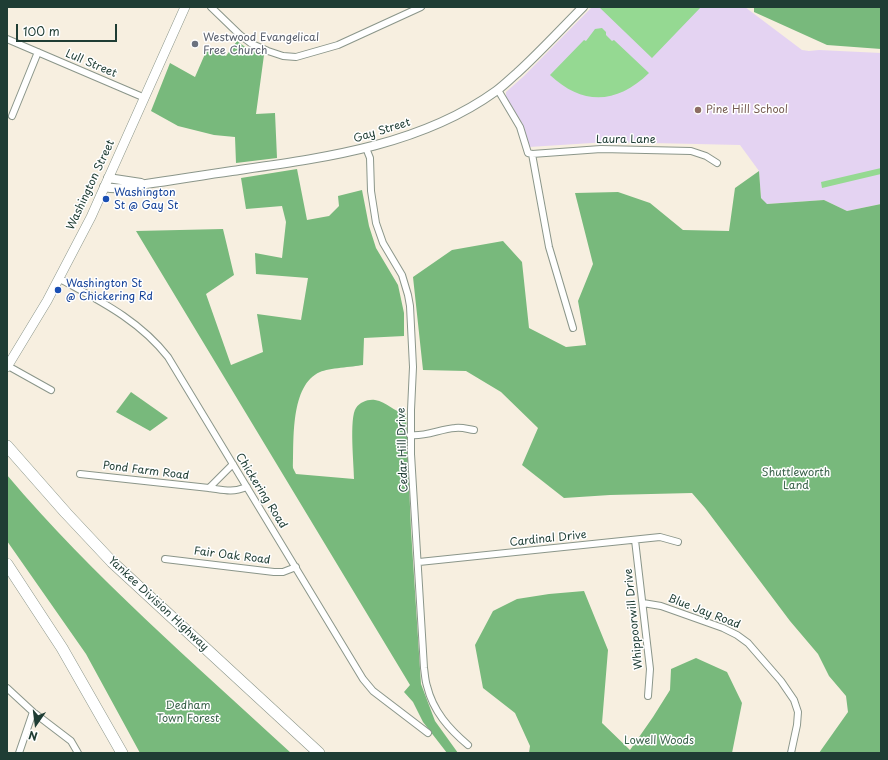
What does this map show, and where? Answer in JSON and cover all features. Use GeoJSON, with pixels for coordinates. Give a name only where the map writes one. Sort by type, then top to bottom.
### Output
{"type":"FeatureCollection","features":[{"type":"Feature","properties":{"kind":"highway","name":"Yankee Division Highway"},"geometry":{"type":"LineString","coordinates":[[7,446],[66,514],[112,562],[319,753]]}},
{"type":"Feature","properties":{"kind":"highway"},"geometry":{"type":"LineString","coordinates":[[7,564],[66,654],[122,753]]}},
{"type":"Feature","properties":{"kind":"main road","name":"Washington Street"},"geometry":{"type":"LineString","coordinates":[[7,366],[40,314],[91,217],[185,7]]}},
{"type":"Feature","properties":{"kind":"street"},"geometry":{"type":"LineString","coordinates":[[210,7],[252,44],[283,56],[296,57],[338,45],[421,7]]}},
{"type":"Feature","properties":{"kind":"street","name":"Gay Street"},"geometry":{"type":"LineString","coordinates":[[104,187],[123,188],[289,164],[366,148],[413,134],[471,108],[498,90],[525,66],[579,8]]}},
{"type":"Feature","properties":{"kind":"street","name":"Lull Street"},"geometry":{"type":"LineString","coordinates":[[7,39],[145,98]]}},
{"type":"Feature","properties":{"kind":"street"},"geometry":{"type":"LineString","coordinates":[[12,116],[38,52]]}},
{"type":"Feature","properties":{"kind":"street"},"geometry":{"type":"LineString","coordinates":[[498,90],[518,123],[528,153],[532,154],[549,247],[573,328]]}},
{"type":"Feature","properties":{"kind":"street","name":"Cedar Hill Drive"},"geometry":{"type":"LineString","coordinates":[[366,148],[370,163],[371,190],[376,223],[383,243],[402,276],[410,306],[413,367],[410,435],[419,562],[424,668],[427,687],[442,719],[451,731],[468,745]]}},
{"type":"Feature","properties":{"kind":"street","name":"Laura Lane"},"geometry":{"type":"LineString","coordinates":[[532,154],[601,149],[691,151],[706,156],[717,163]]}},
{"type":"Feature","properties":{"kind":"street","name":"Gay Street"},"geometry":{"type":"LineString","coordinates":[[108,178],[146,184]]}},
{"type":"Feature","properties":{"kind":"street","name":"Chickering Road"},"geometry":{"type":"LineString","coordinates":[[60,278],[118,312],[151,337],[168,357],[363,679],[373,691],[428,733]]}},
{"type":"Feature","properties":{"kind":"street"},"geometry":{"type":"LineString","coordinates":[[7,366],[51,390]]}},
{"type":"Feature","properties":{"kind":"street"},"geometry":{"type":"LineString","coordinates":[[410,435],[422,435],[453,428],[474,430]]}},
{"type":"Feature","properties":{"kind":"street"},"geometry":{"type":"LineString","coordinates":[[209,488],[233,464]]}},
{"type":"Feature","properties":{"kind":"street","name":"Pond Farm Road"},"geometry":{"type":"LineString","coordinates":[[80,474],[235,491],[246,487]]}},
{"type":"Feature","properties":{"kind":"street","name":"Cardinal Drive"},"geometry":{"type":"LineString","coordinates":[[419,562],[660,537],[678,542]]}},
{"type":"Feature","properties":{"kind":"street","name":"Whippoorwill Drive"},"geometry":{"type":"LineString","coordinates":[[635,540],[650,669],[648,696]]}},
{"type":"Feature","properties":{"kind":"street","name":"Fair Oak Road"},"geometry":{"type":"LineString","coordinates":[[165,559],[274,572],[283,572],[296,567]]}},
{"type":"Feature","properties":{"kind":"street","name":"Blue Jay Road"},"geometry":{"type":"LineString","coordinates":[[643,603],[661,606],[723,628],[737,635],[748,643],[781,681],[794,700],[798,712],[797,725],[790,753]]}},
{"type":"Feature","properties":{"kind":"street"},"geometry":{"type":"LineString","coordinates":[[7,688],[34,712],[71,741],[78,753]]}},
{"type":"Feature","properties":{"kind":"street"},"geometry":{"type":"LineString","coordinates":[[19,753],[34,712]]}},
{"type":"Feature","properties":{"kind":"shaded area","name":"Pine Hill School"},"geometry":{"type":"Polygon","coordinates":[[[592,7],[745,7],[802,50],[881,53],[881,204],[847,211],[824,200],[766,204],[761,198],[759,171],[740,145],[608,142],[529,147],[522,123],[506,97],[506,92],[524,76],[592,7]]]}},
{"type":"Feature","properties":{"kind":"green space"},"geometry":{"type":"Polygon","coordinates":[[[599,7],[701,7],[652,58],[599,7]]]}},
{"type":"Feature","properties":{"kind":"green space"},"geometry":{"type":"Polygon","coordinates":[[[754,7],[881,7],[881,49],[827,45],[754,12],[754,7]]]}},
{"type":"Feature","properties":{"kind":"green space"},"geometry":{"type":"Polygon","coordinates":[[[602,28],[612,41],[614,40],[649,73],[625,91],[600,97],[587,96],[575,92],[562,85],[550,75],[584,40],[586,41],[595,29],[602,28]]]}},
{"type":"Feature","properties":{"kind":"green space"},"geometry":{"type":"Polygon","coordinates":[[[237,41],[248,49],[264,55],[256,114],[275,113],[277,158],[236,163],[235,137],[214,135],[178,126],[151,111],[170,63],[195,77],[208,47],[226,56],[237,41]]]}},
{"type":"Feature","properties":{"kind":"green space"},"geometry":{"type":"Polygon","coordinates":[[[881,168],[881,174],[822,188],[821,182],[881,168]]]}},
{"type":"Feature","properties":{"kind":"green space"},"geometry":{"type":"Polygon","coordinates":[[[297,169],[307,220],[329,216],[339,206],[338,196],[362,190],[369,226],[376,248],[398,285],[404,313],[404,336],[364,338],[363,365],[320,372],[310,379],[303,389],[296,415],[294,429],[293,468],[296,474],[354,479],[352,442],[353,421],[356,408],[364,401],[375,400],[406,414],[411,530],[421,684],[435,721],[458,753],[447,753],[423,722],[413,702],[404,692],[410,685],[136,231],[223,229],[234,275],[206,294],[231,365],[263,352],[257,314],[301,320],[308,278],[256,274],[255,253],[282,258],[286,222],[282,206],[246,209],[241,178],[297,169]]]}},
{"type":"Feature","properties":{"kind":"green space","name":"Shuttleworth Land"},"geometry":{"type":"Polygon","coordinates":[[[759,171],[761,198],[767,204],[824,200],[847,211],[881,204],[881,753],[819,753],[848,712],[846,696],[829,676],[818,654],[790,621],[705,508],[692,493],[610,495],[564,498],[522,465],[538,428],[501,392],[466,371],[423,370],[413,277],[452,250],[503,241],[522,262],[529,328],[566,347],[586,345],[578,301],[593,264],[575,193],[618,192],[650,203],[683,230],[729,231],[735,188],[759,171]]]}},
{"type":"Feature","properties":{"kind":"green space"},"geometry":{"type":"Polygon","coordinates":[[[131,392],[168,418],[150,431],[116,412],[131,392]]]}},
{"type":"Feature","properties":{"kind":"green space","name":"Dedham Town Forest"},"geometry":{"type":"Polygon","coordinates":[[[7,475],[40,513],[109,584],[291,753],[140,753],[86,654],[7,541],[7,475]]]}},
{"type":"Feature","properties":{"kind":"green space","name":"Lowell Woods"},"geometry":{"type":"Polygon","coordinates":[[[584,591],[608,650],[602,723],[630,750],[670,690],[671,669],[696,658],[727,672],[742,703],[732,753],[529,753],[530,746],[515,713],[483,688],[475,645],[493,611],[517,599],[584,591]]]}},
{"type":"Feature","properties":{"kind":"place","name":"Westwood Evangelical Free Church"},"geometry":{"type":"Point","coordinates":[195,44]}},
{"type":"Feature","properties":{"kind":"place","name":"Pine Hill School"},"geometry":{"type":"Point","coordinates":[698,110]}},
{"type":"Feature","properties":{"kind":"place","name":"Washington St @ Gay St"},"geometry":{"type":"Point","coordinates":[106,199]}},
{"type":"Feature","properties":{"kind":"place","name":"Washington St @ Chickering Rd"},"geometry":{"type":"Point","coordinates":[58,290]}}]}
